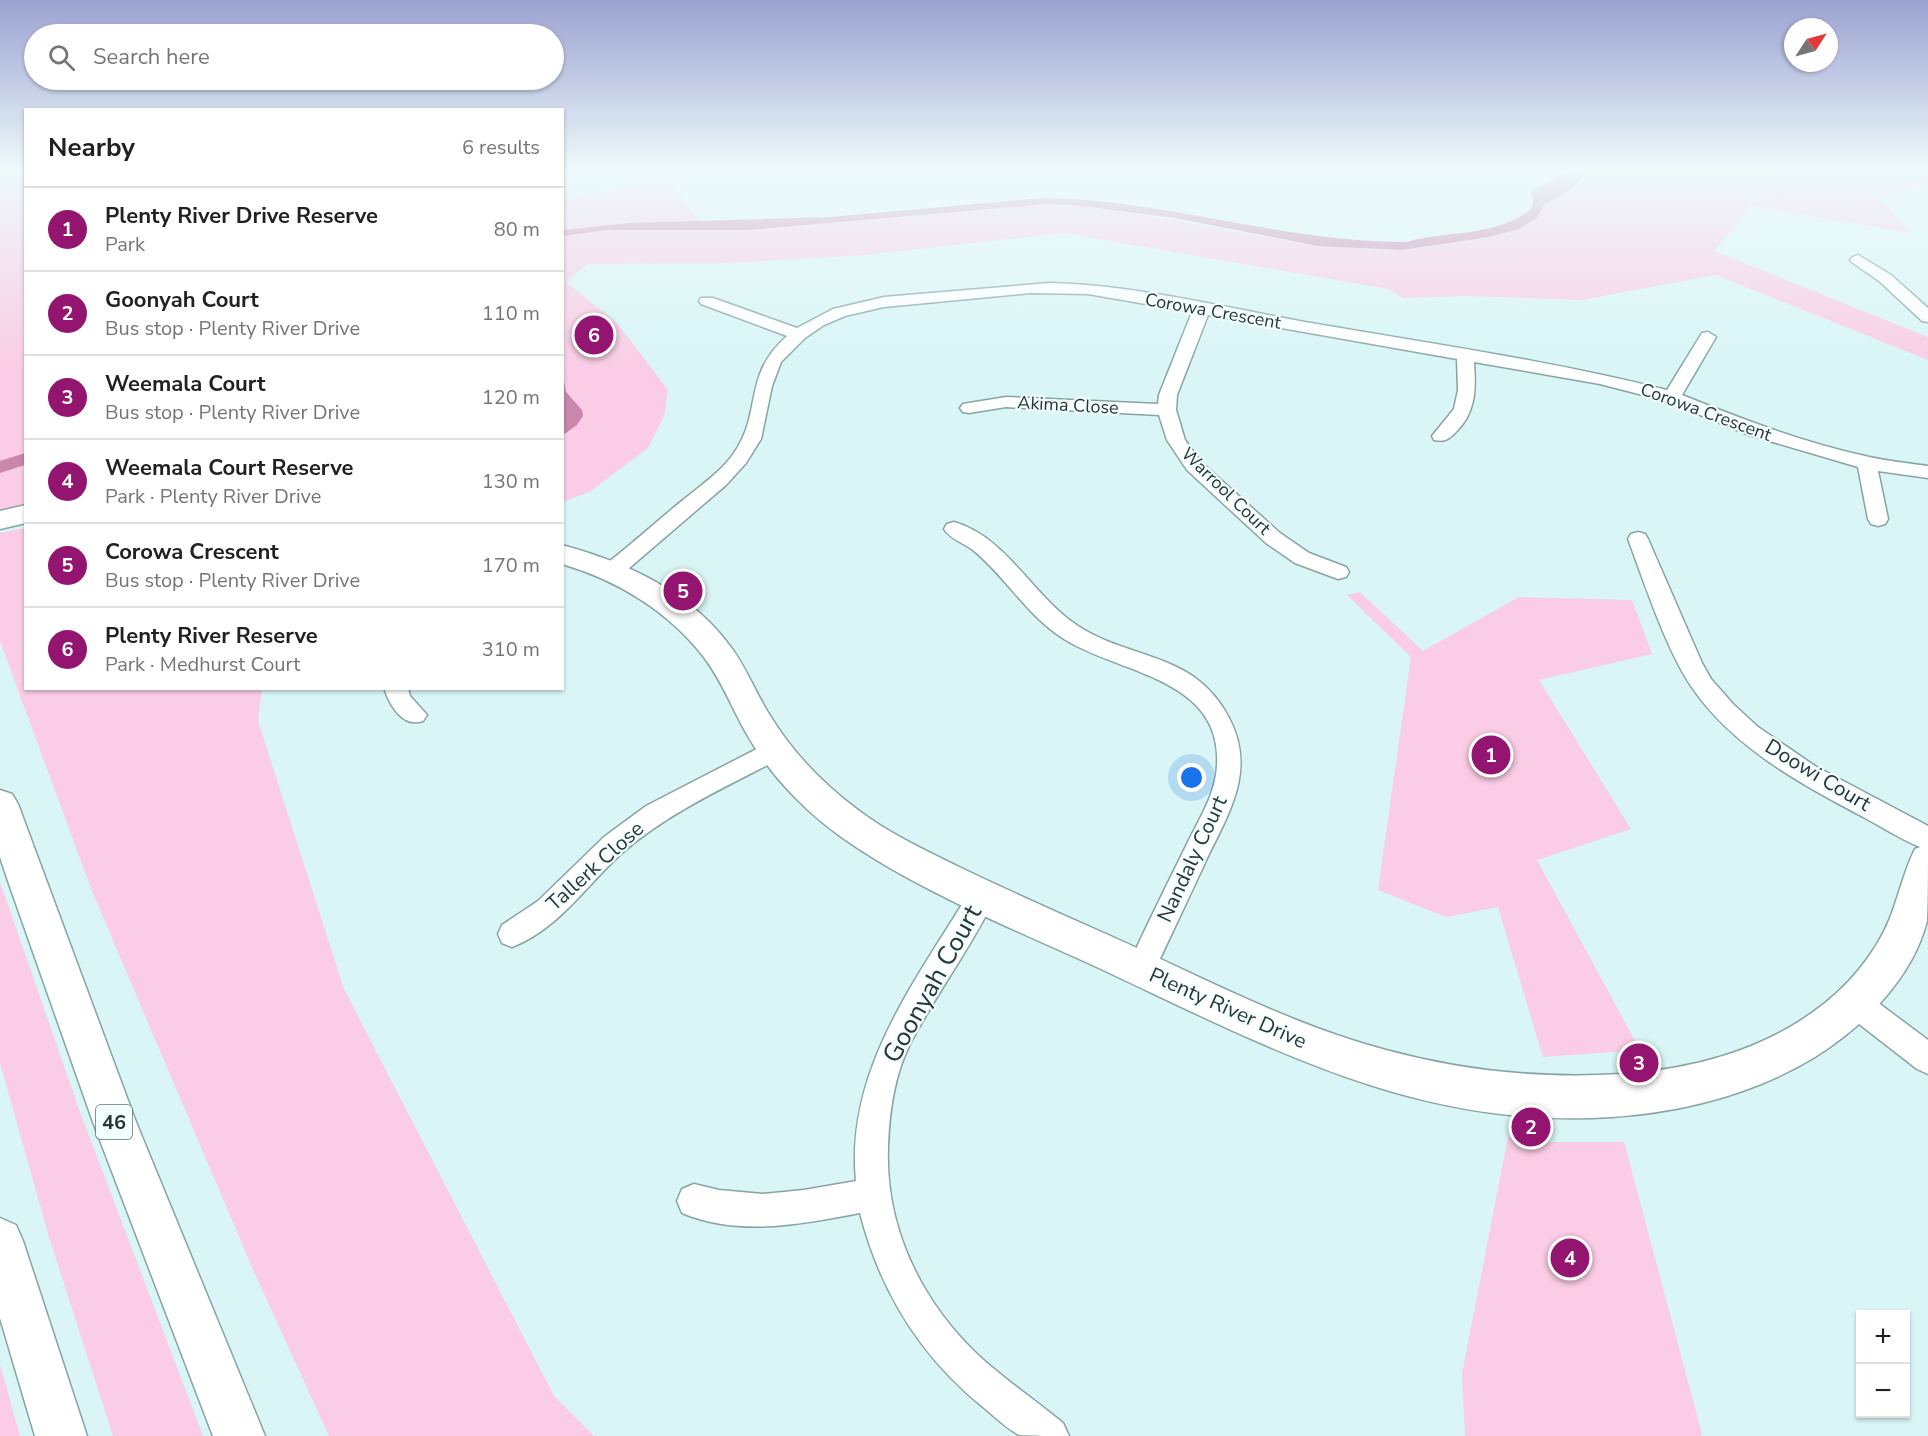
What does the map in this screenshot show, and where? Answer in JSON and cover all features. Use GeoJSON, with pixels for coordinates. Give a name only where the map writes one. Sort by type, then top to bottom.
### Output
{"type":"FeatureCollection","features":[{"type":"Feature","properties":{"kind":"main road"},"geometry":{"type":"LineString","coordinates":[[0,520],[24,514]]}},
{"type":"Feature","properties":{"kind":"main road"},"geometry":{"type":"LineString","coordinates":[[0,530],[24,525]]}},
{"type":"Feature","properties":{"kind":"main road","name":"Plenty River Drive"},"geometry":{"type":"LineString","coordinates":[[564,555],[613,570],[656,595],[702,633],[724,662],[774,750],[810,790],[859,831],[891,850],[982,896],[1271,1029],[1387,1072],[1437,1084],[1488,1093],[1567,1098],[1640,1095],[1682,1089],[1715,1080],[1781,1054],[1812,1037],[1856,1003],[1875,981],[1903,936],[1928,860]]}},
{"type":"Feature","properties":{"kind":"main road","name":"46"},"geometry":{"type":"LineString","coordinates":[[0,804],[47,945],[167,1262],[239,1436]]}},
{"type":"Feature","properties":{"kind":"main road"},"geometry":{"type":"LineString","coordinates":[[0,1241],[61,1436]]}},
{"type":"Feature","properties":{"kind":"street"},"geometry":{"type":"LineString","coordinates":[[1858,260],[1885,278],[1928,317]]}},
{"type":"Feature","properties":{"kind":"street","name":"Corowa Crescent"},"geometry":{"type":"LineString","coordinates":[[613,570],[710,488],[744,452],[756,428],[769,367],[782,348],[798,334],[834,315],[869,304],[1034,287],[1084,289],[1202,308],[1601,379],[1672,397],[1789,442],[1867,463],[1928,472]]}},
{"type":"Feature","properties":{"kind":"street"},"geometry":{"type":"LineString","coordinates":[[706,301],[798,334]]}},
{"type":"Feature","properties":{"kind":"street","name":"Warrool Court"},"geometry":{"type":"LineString","coordinates":[[1202,308],[1171,384],[1167,410],[1176,440],[1184,454],[1208,478],[1287,549],[1319,566],[1338,572]]}},
{"type":"Feature","properties":{"kind":"street"},"geometry":{"type":"LineString","coordinates":[[1672,397],[1708,337]]}},
{"type":"Feature","properties":{"kind":"street"},"geometry":{"type":"LineString","coordinates":[[1441,436],[1457,422],[1465,406],[1467,394],[1465,355]]}},
{"type":"Feature","properties":{"kind":"street","name":"Akima Close"},"geometry":{"type":"LineString","coordinates":[[969,408],[1006,402],[1167,410]]}},
{"type":"Feature","properties":{"kind":"street"},"geometry":{"type":"LineString","coordinates":[[1867,463],[1878,519]]}},
{"type":"Feature","properties":{"kind":"street","name":"Nandaly Court"},"geometry":{"type":"LineString","coordinates":[[954,530],[981,546],[1029,598],[1056,623],[1090,643],[1172,675],[1201,697],[1221,724],[1230,763],[1222,796],[1141,969]]}},
{"type":"Feature","properties":{"kind":"street","name":"Doowi Court"},"geometry":{"type":"LineString","coordinates":[[1638,539],[1689,661],[1703,685],[1714,698],[1750,733],[1791,763],[1928,839]]}},
{"type":"Feature","properties":{"kind":"street"},"geometry":{"type":"LineString","coordinates":[[397,690],[400,700],[415,715]]}},
{"type":"Feature","properties":{"kind":"street","name":"Tallerk Close"},"geometry":{"type":"LineString","coordinates":[[512,934],[548,910],[613,845],[634,828],[680,798],[774,750]]}},
{"type":"Feature","properties":{"kind":"street","name":"Goonyah Court"},"geometry":{"type":"LineString","coordinates":[[982,896],[896,1041],[885,1065],[872,1117],[869,1157],[872,1194],[882,1234],[895,1269],[932,1331],[953,1356],[1050,1436]]}},
{"type":"Feature","properties":{"kind":"street"},"geometry":{"type":"LineString","coordinates":[[1856,1003],[1928,1059]]}},
{"type":"Feature","properties":{"kind":"street"},"geometry":{"type":"LineString","coordinates":[[694,1201],[724,1209],[755,1212],[792,1210],[872,1194]]}},
{"type":"Feature","properties":{"kind":"shaded area"},"geometry":{"type":"Polygon","coordinates":[[[0,235],[24,235],[24,510],[0,516],[0,235]]]}},
{"type":"Feature","properties":{"kind":"shaded area"},"geometry":{"type":"Polygon","coordinates":[[[564,235],[1046,235],[864,255],[730,263],[587,264],[566,282],[617,323],[668,390],[664,416],[648,448],[591,491],[564,502],[564,235]]]}},
{"type":"Feature","properties":{"kind":"shaded area"},"geometry":{"type":"Polygon","coordinates":[[[1076,235],[1257,235],[1356,249],[1401,250],[1495,236],[1727,235],[1714,251],[1928,337],[1928,360],[1716,275],[1582,300],[1467,296],[1403,298],[1388,289],[1076,235]]]}},
{"type":"Feature","properties":{"kind":"shaded area"},"geometry":{"type":"Polygon","coordinates":[[[1262,235],[1315,235],[1406,242],[1447,235],[1496,235],[1402,250],[1318,246],[1262,235]]]}},
{"type":"Feature","properties":{"kind":"shaded area"},"geometry":{"type":"Polygon","coordinates":[[[564,381],[566,392],[582,410],[583,416],[577,425],[564,434],[564,381]]]}},
{"type":"Feature","properties":{"kind":"shaded area"},"geometry":{"type":"Polygon","coordinates":[[[24,453],[24,465],[0,473],[0,461],[24,453]]]}},
{"type":"Feature","properties":{"kind":"shaded area"},"geometry":{"type":"Polygon","coordinates":[[[24,528],[24,690],[262,690],[258,721],[344,989],[554,1396],[594,1436],[329,1436],[255,1274],[92,891],[0,641],[0,533],[24,528]]]}},
{"type":"Feature","properties":{"kind":"shaded area"},"geometry":{"type":"Polygon","coordinates":[[[1360,592],[1423,651],[1519,597],[1632,600],[1652,654],[1539,680],[1631,829],[1537,860],[1640,1050],[1543,1057],[1498,907],[1446,917],[1378,890],[1411,657],[1347,595],[1360,592]]]}},
{"type":"Feature","properties":{"kind":"shaded area"},"geometry":{"type":"Polygon","coordinates":[[[0,882],[80,1112],[203,1436],[113,1436],[49,1237],[0,1063],[0,882]]]}},
{"type":"Feature","properties":{"kind":"shaded area"},"geometry":{"type":"Polygon","coordinates":[[[1508,1137],[1544,1142],[1624,1142],[1702,1434],[1700,1436],[1465,1436],[1462,1374],[1508,1137]]]}},
{"type":"Feature","properties":{"kind":"shaded area"},"geometry":{"type":"Polygon","coordinates":[[[0,1364],[20,1436],[0,1436],[0,1364]]]}},
{"type":"Feature","properties":{"kind":"place","name":"Plenty River Reserve"},"geometry":{"type":"Point","coordinates":[594,335]}},
{"type":"Feature","properties":{"kind":"place","name":"Corowa Crescent"},"geometry":{"type":"Point","coordinates":[683,591]}},
{"type":"Feature","properties":{"kind":"place","name":"Plenty River Drive Reserve"},"geometry":{"type":"Point","coordinates":[1491,755]}},
{"type":"Feature","properties":{"kind":"place","name":"Weemala Court"},"geometry":{"type":"Point","coordinates":[1639,1063]}},
{"type":"Feature","properties":{"kind":"place","name":"Goonyah Court"},"geometry":{"type":"Point","coordinates":[1531,1127]}},
{"type":"Feature","properties":{"kind":"place","name":"Weemala Court Reserve"},"geometry":{"type":"Point","coordinates":[1570,1258]}}]}
